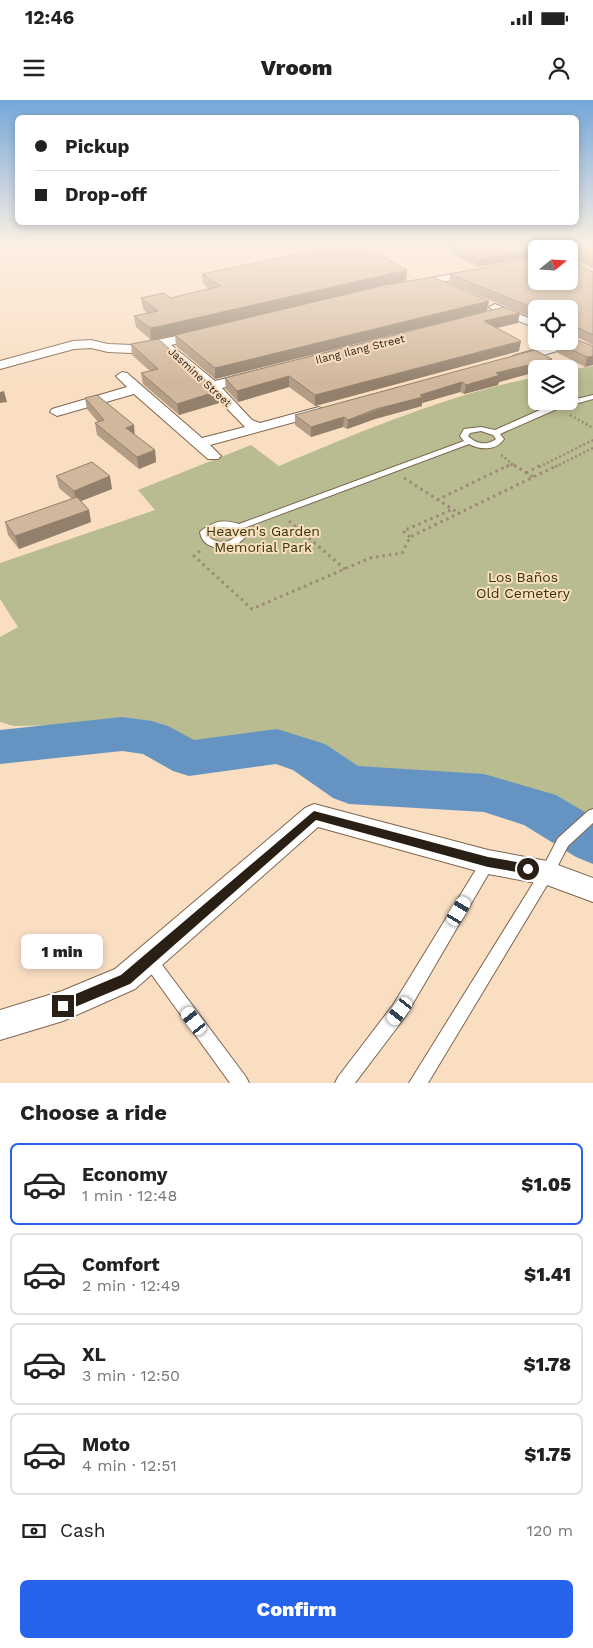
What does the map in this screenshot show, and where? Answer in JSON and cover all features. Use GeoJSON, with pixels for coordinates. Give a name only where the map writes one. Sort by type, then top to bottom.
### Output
{"type":"FeatureCollection","features":[{"type":"Feature","properties":{"kind":"street"},"geometry":{"type":"LineString","coordinates":[[481,301],[528,322]]}},
{"type":"Feature","properties":{"kind":"street","name":"Ilang Ilang Street"},"geometry":{"type":"LineString","coordinates":[[213,386],[506,312]]}},
{"type":"Feature","properties":{"kind":"street"},"geometry":{"type":"LineString","coordinates":[[0,365],[73,345],[91,344],[108,348],[132,349],[211,333]]}},
{"type":"Feature","properties":{"kind":"street","name":"Jasmine Street"},"geometry":{"type":"LineString","coordinates":[[163,344],[213,386],[247,422],[260,427]]}},
{"type":"Feature","properties":{"kind":"street"},"geometry":{"type":"LineString","coordinates":[[578,344],[586,348]]}},
{"type":"Feature","properties":{"kind":"street"},"geometry":{"type":"LineString","coordinates":[[508,361],[543,350]]}},
{"type":"Feature","properties":{"kind":"street"},"geometry":{"type":"LineString","coordinates":[[122,376],[213,456]]}},
{"type":"Feature","properties":{"kind":"street"},"geometry":{"type":"LineString","coordinates":[[57,412],[136,388]]}},
{"type":"Feature","properties":{"kind":"street"},"geometry":{"type":"LineString","coordinates":[[198,444],[336,407]]}},
{"type":"Feature","properties":{"kind":"street"},"geometry":{"type":"LineString","coordinates":[[0,1025],[63,1006],[125,980],[314,815],[488,862],[547,873],[593,890]]}},
{"type":"Feature","properties":{"kind":"lane"},"geometry":{"type":"LineString","coordinates":[[578,401],[593,397]]}},
{"type":"Feature","properties":{"kind":"lane"},"geometry":{"type":"LineString","coordinates":[[496,433],[547,410]]}},
{"type":"Feature","properties":{"kind":"lane"},"geometry":{"type":"LineString","coordinates":[[486,429],[496,433],[500,439],[491,446],[479,446],[468,442],[464,436],[471,430],[486,429]]}},
{"type":"Feature","properties":{"kind":"lane"},"geometry":{"type":"LineString","coordinates":[[239,527],[242,534],[237,541],[226,545],[209,542],[206,539],[205,532],[212,526],[223,523],[239,527],[468,442]]}},
{"type":"Feature","properties":{"kind":"lane"},"geometry":{"type":"LineString","coordinates":[[418,1083],[547,873],[563,842],[593,815]]}},
{"type":"Feature","properties":{"kind":"lane"},"geometry":{"type":"LineString","coordinates":[[344,1083],[400,1011],[488,862]]}},
{"type":"Feature","properties":{"kind":"lane"},"geometry":{"type":"LineString","coordinates":[[149,959],[240,1083]]}},
{"type":"Feature","properties":{"kind":"path"},"geometry":{"type":"LineString","coordinates":[[560,410],[593,428]]}},
{"type":"Feature","properties":{"kind":"path"},"geometry":{"type":"LineString","coordinates":[[526,473],[593,440]]}},
{"type":"Feature","properties":{"kind":"path"},"geometry":{"type":"LineString","coordinates":[[491,446],[512,464],[533,477]]}},
{"type":"Feature","properties":{"kind":"path"},"geometry":{"type":"LineString","coordinates":[[209,542],[194,556],[252,609],[370,558],[402,552],[410,536],[460,514],[593,448]]}},
{"type":"Feature","properties":{"kind":"path"},"geometry":{"type":"LineString","coordinates":[[437,500],[512,464]]}},
{"type":"Feature","properties":{"kind":"path"},"geometry":{"type":"LineString","coordinates":[[393,471],[460,514]]}},
{"type":"Feature","properties":{"kind":"path"},"geometry":{"type":"LineString","coordinates":[[410,536],[404,531],[452,509]]}},
{"type":"Feature","properties":{"kind":"path"},"geometry":{"type":"LineString","coordinates":[[279,513],[346,570]]}},
{"type":"Feature","properties":{"kind":"green space"},"geometry":{"type":"Polygon","coordinates":[[[593,366],[593,830],[517,789],[354,777],[307,741],[192,747],[131,724],[14,726],[0,722],[0,637],[18,627],[0,599],[0,563],[155,510],[138,490],[251,445],[279,466],[405,415],[470,394],[528,379],[528,410],[578,410],[578,368],[593,366]]]}},
{"type":"Feature","properties":{"kind":"building"},"geometry":{"type":"Polygon","coordinates":[[[200,291],[315,291],[150,328],[134,316],[158,311],[141,298],[164,293],[170,298],[200,291]]]}},
{"type":"Feature","properties":{"kind":"building"},"geometry":{"type":"Polygon","coordinates":[[[360,291],[465,291],[489,301],[215,368],[175,335],[360,291]]]}},
{"type":"Feature","properties":{"kind":"building"},"geometry":{"type":"Polygon","coordinates":[[[491,291],[593,291],[593,335],[578,328],[578,300],[528,300],[528,306],[491,291]]]}},
{"type":"Feature","properties":{"kind":"building"},"geometry":{"type":"Polygon","coordinates":[[[504,307],[520,313],[484,321],[521,341],[315,395],[289,376],[237,391],[225,378],[504,307]]]}},
{"type":"Feature","properties":{"kind":"building"},"geometry":{"type":"Polygon","coordinates":[[[158,339],[218,391],[177,404],[141,373],[158,369],[131,344],[158,339]]]}},
{"type":"Feature","properties":{"kind":"building"},"geometry":{"type":"Polygon","coordinates":[[[578,340],[593,346],[593,356],[587,357],[572,350],[578,350],[578,340]]]}},
{"type":"Feature","properties":{"kind":"building"},"geometry":{"type":"Polygon","coordinates":[[[535,350],[552,359],[528,360],[528,365],[496,373],[500,375],[466,385],[462,382],[420,395],[423,397],[376,409],[348,420],[344,417],[311,427],[295,415],[535,350]]]}},
{"type":"Feature","properties":{"kind":"building"},"geometry":{"type":"Polygon","coordinates":[[[97,395],[134,425],[126,428],[155,450],[137,457],[95,423],[104,420],[85,398],[97,395]]]}},
{"type":"Feature","properties":{"kind":"building"},"geometry":{"type":"Polygon","coordinates":[[[92,462],[110,476],[74,491],[56,476],[92,462]]]}},
{"type":"Feature","properties":{"kind":"building"},"geometry":{"type":"Polygon","coordinates":[[[77,497],[89,510],[15,536],[5,522],[77,497]]]}},
{"type":"Feature","properties":{"kind":"waterway"},"geometry":{"type":"LineString","coordinates":[[0,747],[122,734],[152,738],[189,758],[277,746],[309,757],[349,785],[484,793],[539,809],[593,842]]}},
{"type":"Feature","properties":{"kind":"route"},"geometry":{"type":"LineString","coordinates":[[63,1006],[125,980],[314,815],[488,862],[528,869]]}},
{"type":"Feature","properties":{"kind":"park label","name":"Heaven's Garden Memorial Park"},"geometry":{"type":"Point","coordinates":[263,540]}},
{"type":"Feature","properties":{"kind":"park label","name":"Los Baños Old Cemetery"},"geometry":{"type":"Point","coordinates":[523,586]}}]}
